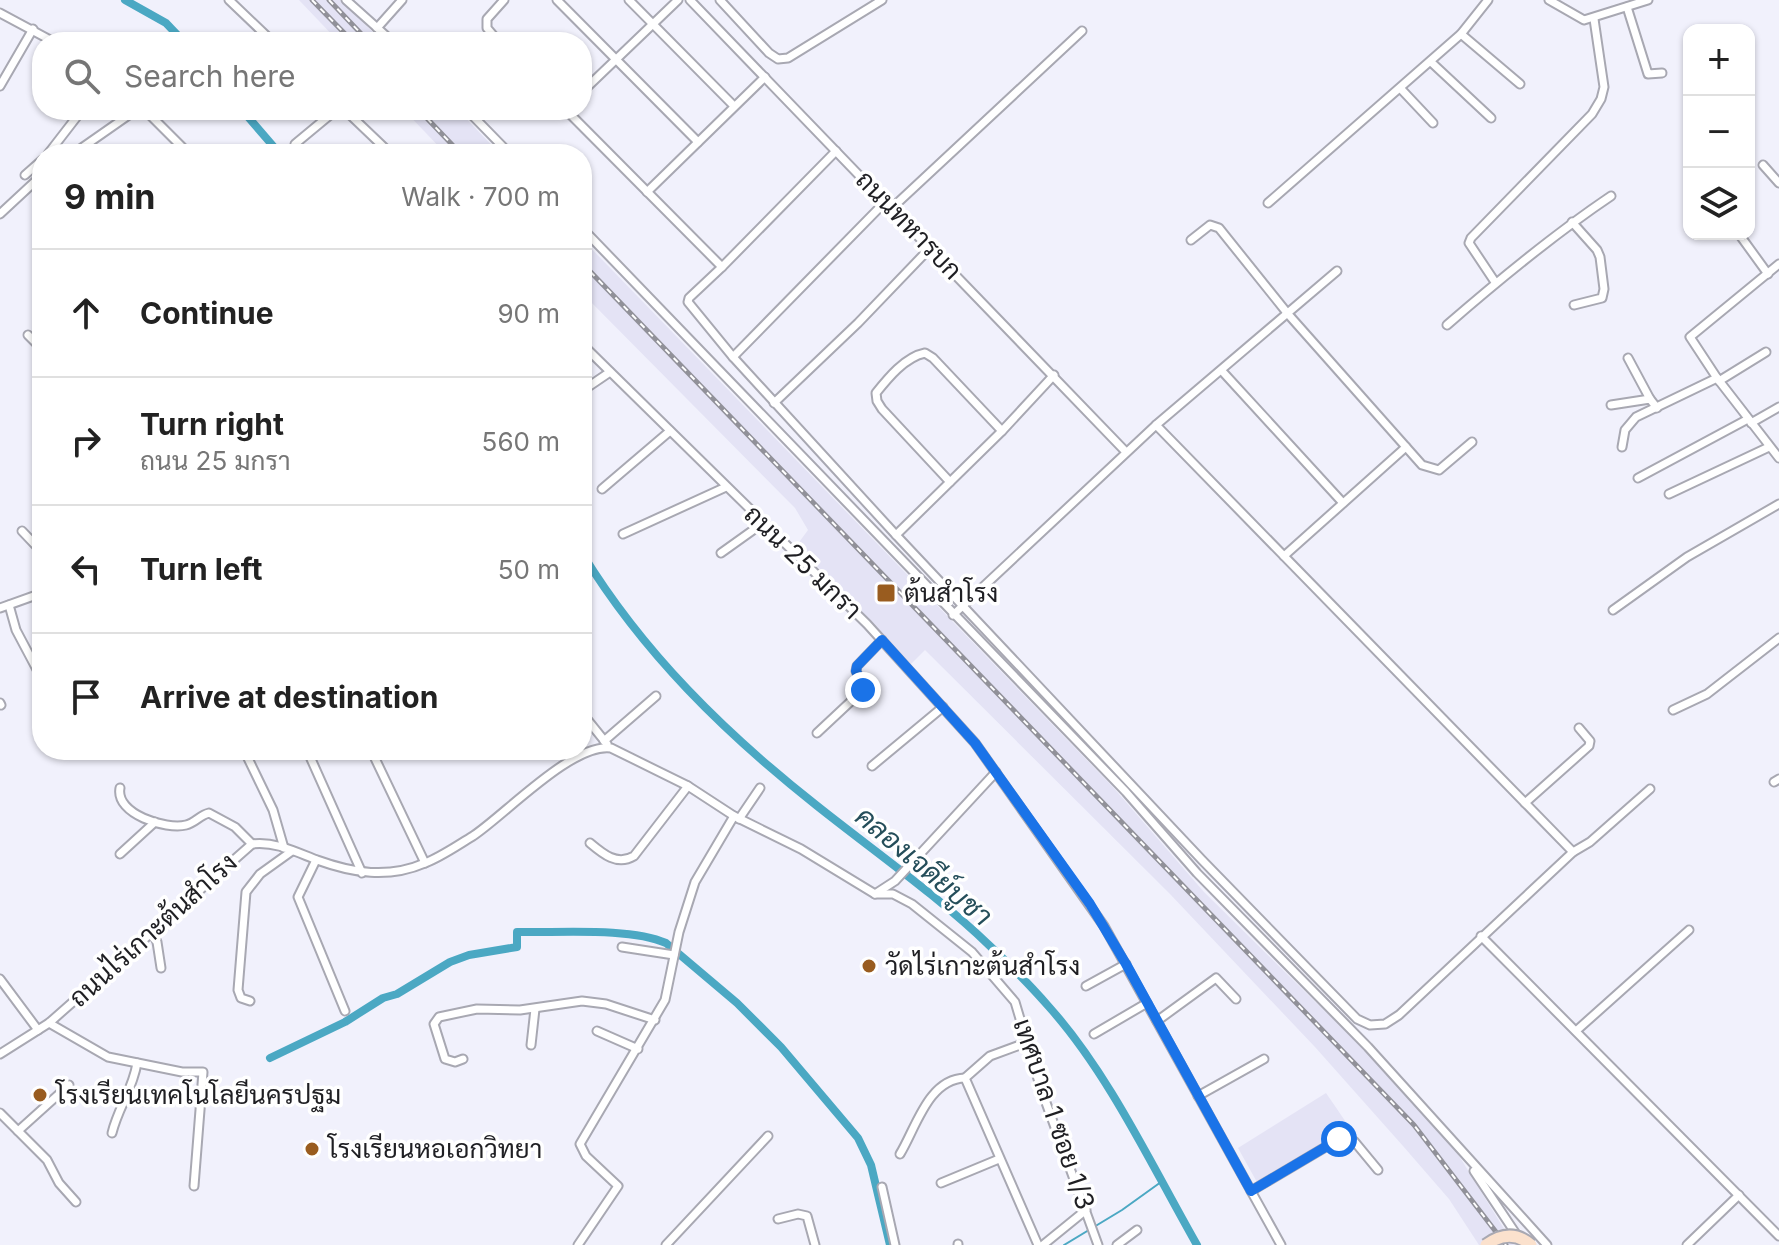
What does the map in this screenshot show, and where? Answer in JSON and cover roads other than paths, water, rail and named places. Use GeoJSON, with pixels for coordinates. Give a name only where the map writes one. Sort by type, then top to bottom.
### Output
{"type":"FeatureCollection","features":[{"type":"Feature","properties":{"kind":"street"},"geometry":{"type":"LineString","coordinates":[[229,0],[263,32]]}},
{"type":"Feature","properties":{"kind":"street"},"geometry":{"type":"LineString","coordinates":[[346,0],[382,32]]}},
{"type":"Feature","properties":{"kind":"street"},"geometry":{"type":"LineString","coordinates":[[377,28],[402,0]]}},
{"type":"Feature","properties":{"kind":"street"},"geometry":{"type":"LineString","coordinates":[[490,32],[487,19],[504,0]]}},
{"type":"Feature","properties":{"kind":"street"},"geometry":{"type":"LineString","coordinates":[[557,0],[589,32]]}},
{"type":"Feature","properties":{"kind":"street"},"geometry":{"type":"LineString","coordinates":[[629,0],[734,106]]}},
{"type":"Feature","properties":{"kind":"street"},"geometry":{"type":"LineString","coordinates":[[592,82],[678,0]]}},
{"type":"Feature","properties":{"kind":"street","name":"ถนนทหารบก"},"geometry":{"type":"LineString","coordinates":[[690,0],[1126,452]]}},
{"type":"Feature","properties":{"kind":"street"},"geometry":{"type":"LineString","coordinates":[[720,0],[778,59],[788,58],[882,0]]}},
{"type":"Feature","properties":{"kind":"street"},"geometry":{"type":"LineString","coordinates":[[1474,0],[1482,9]]}},
{"type":"Feature","properties":{"kind":"street"},"geometry":{"type":"LineString","coordinates":[[1268,203],[1431,62],[1461,34],[1488,0]]}},
{"type":"Feature","properties":{"kind":"street"},"geometry":{"type":"LineString","coordinates":[[1549,0],[1581,19],[1594,19],[1648,0]]}},
{"type":"Feature","properties":{"kind":"street"},"geometry":{"type":"LineString","coordinates":[[1627,7],[1648,74],[1662,73]]}},
{"type":"Feature","properties":{"kind":"street"},"geometry":{"type":"LineString","coordinates":[[0,13],[38,32]]}},
{"type":"Feature","properties":{"kind":"street"},"geometry":{"type":"LineString","coordinates":[[1495,282],[1469,243],[1592,114],[1601,99],[1604,87],[1594,19]]}},
{"type":"Feature","properties":{"kind":"street"},"geometry":{"type":"LineString","coordinates":[[0,86],[33,29]]}},
{"type":"Feature","properties":{"kind":"street"},"geometry":{"type":"LineString","coordinates":[[892,208],[1082,31]]}},
{"type":"Feature","properties":{"kind":"street"},"geometry":{"type":"LineString","coordinates":[[1461,34],[1520,84]]}},
{"type":"Feature","properties":{"kind":"street"},"geometry":{"type":"LineString","coordinates":[[592,35],[698,142]]}},
{"type":"Feature","properties":{"kind":"street"},"geometry":{"type":"LineString","coordinates":[[1431,62],[1491,118]]}},
{"type":"Feature","properties":{"kind":"street"},"geometry":{"type":"LineString","coordinates":[[647,192],[765,77]]}},
{"type":"Feature","properties":{"kind":"street"},"geometry":{"type":"LineString","coordinates":[[1401,89],[1433,123]]}},
{"type":"Feature","properties":{"kind":"street"},"geometry":{"type":"LineString","coordinates":[[56,144],[74,120]]}},
{"type":"Feature","properties":{"kind":"street"},"geometry":{"type":"LineString","coordinates":[[87,144],[122,120]]}},
{"type":"Feature","properties":{"kind":"street"},"geometry":{"type":"LineString","coordinates":[[155,120],[179,144]]}},
{"type":"Feature","properties":{"kind":"street"},"geometry":{"type":"LineString","coordinates":[[295,144],[324,120]]}},
{"type":"Feature","properties":{"kind":"street"},"geometry":{"type":"LineString","coordinates":[[355,120],[381,144]]}},
{"type":"Feature","properties":{"kind":"street"},"geometry":{"type":"LineString","coordinates":[[477,120],[500,144]]}},
{"type":"Feature","properties":{"kind":"street"},"geometry":{"type":"LineString","coordinates":[[576,120],[722,267]]}},
{"type":"Feature","properties":{"kind":"street"},"geometry":{"type":"LineString","coordinates":[[836,151],[689,298],[690,307],[896,535],[1202,860],[1357,1019],[1370,1025],[1385,1024],[1399,1015],[1573,852],[1590,842],[1650,789]]}},
{"type":"Feature","properties":{"kind":"street"},"geometry":{"type":"LineString","coordinates":[[1763,165],[1779,183]]}},
{"type":"Feature","properties":{"kind":"street"},"geometry":{"type":"LineString","coordinates":[[25,175],[32,169]]}},
{"type":"Feature","properties":{"kind":"street"},"geometry":{"type":"LineString","coordinates":[[0,214],[32,184]]}},
{"type":"Feature","properties":{"kind":"street"},"geometry":{"type":"LineString","coordinates":[[1447,325],[1495,282],[1611,196]]}},
{"type":"Feature","properties":{"kind":"street"},"geometry":{"type":"LineString","coordinates":[[733,357],[886,201]]}},
{"type":"Feature","properties":{"kind":"street"},"geometry":{"type":"LineString","coordinates":[[1572,222],[1597,250],[1604,295],[1574,305]]}},
{"type":"Feature","properties":{"kind":"street"},"geometry":{"type":"LineString","coordinates":[[1191,240],[1210,225],[1219,228],[1288,314],[1422,465],[1439,470],[1472,442]]}},
{"type":"Feature","properties":{"kind":"street"},"geometry":{"type":"LineString","coordinates":[[592,238],[1126,792],[1197,873],[1368,1047],[1547,1245]]}},
{"type":"Feature","properties":{"kind":"street"},"geometry":{"type":"LineString","coordinates":[[1743,240],[1768,274]]}},
{"type":"Feature","properties":{"kind":"street"},"geometry":{"type":"LineString","coordinates":[[774,403],[858,323],[930,248]]}},
{"type":"Feature","properties":{"kind":"street"},"geometry":{"type":"LineString","coordinates":[[1779,264],[1690,337],[1718,380],[1779,457]]}},
{"type":"Feature","properties":{"kind":"street"},"geometry":{"type":"LineString","coordinates":[[953,615],[1156,425],[1337,271]]}},
{"type":"Feature","properties":{"kind":"street"},"geometry":{"type":"LineString","coordinates":[[28,335],[32,339]]}},
{"type":"Feature","properties":{"kind":"street"},"geometry":{"type":"LineString","coordinates":[[1622,447],[1622,437],[1629,422],[1718,380],[1766,352]]}},
{"type":"Feature","properties":{"kind":"street"},"geometry":{"type":"LineString","coordinates":[[950,482],[882,409],[876,393],[881,386],[908,360],[925,353],[1002,431]]}},
{"type":"Feature","properties":{"kind":"street","name":"ถนน 25 มกรา"},"geometry":{"type":"LineString","coordinates":[[592,354],[882,640],[975,743],[1090,904],[1281,1245]]}},
{"type":"Feature","properties":{"kind":"street"},"geometry":{"type":"LineString","coordinates":[[1628,358],[1657,408]]}},
{"type":"Feature","properties":{"kind":"street"},"geometry":{"type":"LineString","coordinates":[[1222,371],[1343,503]]}},
{"type":"Feature","properties":{"kind":"street"},"geometry":{"type":"LineString","coordinates":[[592,384],[610,372]]}},
{"type":"Feature","properties":{"kind":"street"},"geometry":{"type":"LineString","coordinates":[[896,535],[1054,375]]}},
{"type":"Feature","properties":{"kind":"street"},"geometry":{"type":"LineString","coordinates":[[1611,405],[1650,399]]}},
{"type":"Feature","properties":{"kind":"street"},"geometry":{"type":"LineString","coordinates":[[1638,478],[1779,407]]}},
{"type":"Feature","properties":{"kind":"street"},"geometry":{"type":"LineString","coordinates":[[1156,425],[1573,852]]}},
{"type":"Feature","properties":{"kind":"street"},"geometry":{"type":"LineString","coordinates":[[602,489],[670,431]]}},
{"type":"Feature","properties":{"kind":"street"},"geometry":{"type":"LineString","coordinates":[[1284,556],[1406,447]]}},
{"type":"Feature","properties":{"kind":"street"},"geometry":{"type":"LineString","coordinates":[[1669,494],[1769,447]]}},
{"type":"Feature","properties":{"kind":"street"},"geometry":{"type":"LineString","coordinates":[[623,534],[726,487]]}},
{"type":"Feature","properties":{"kind":"street"},"geometry":{"type":"LineString","coordinates":[[1613,610],[1687,557],[1779,504]]}},
{"type":"Feature","properties":{"kind":"street"},"geometry":{"type":"LineString","coordinates":[[721,553],[763,523]]}},
{"type":"Feature","properties":{"kind":"street"},"geometry":{"type":"LineString","coordinates":[[22,531],[32,542]]}},
{"type":"Feature","properties":{"kind":"street"},"geometry":{"type":"LineString","coordinates":[[0,608],[32,597]]}},
{"type":"Feature","properties":{"kind":"street"},"geometry":{"type":"LineString","coordinates":[[9,605],[16,630],[32,660]]}},
{"type":"Feature","properties":{"kind":"street"},"geometry":{"type":"LineString","coordinates":[[1673,710],[1707,694],[1779,638]]}},
{"type":"Feature","properties":{"kind":"street"},"geometry":{"type":"LineString","coordinates":[[817,733],[863,690],[857,666],[882,640]]}},
{"type":"Feature","properties":{"kind":"street"},"geometry":{"type":"LineString","coordinates":[[604,741],[656,696]]}},
{"type":"Feature","properties":{"kind":"street"},"geometry":{"type":"LineString","coordinates":[[872,766],[943,707]]}},
{"type":"Feature","properties":{"kind":"street"},"geometry":{"type":"LineString","coordinates":[[592,726],[611,748],[688,786],[737,818],[801,849],[875,894],[895,881],[996,772]]}},
{"type":"Feature","properties":{"kind":"street"},"geometry":{"type":"LineString","coordinates":[[1525,803],[1589,746],[1590,741],[1579,728]]}},
{"type":"Feature","properties":{"kind":"street","name":"ถนนไร่เกาะต้นสำโรง"},"geometry":{"type":"LineString","coordinates":[[592,750],[611,748]]}},
{"type":"Feature","properties":{"kind":"street"},"geometry":{"type":"LineString","coordinates":[[249,760],[288,849],[260,874],[246,892],[238,990],[241,998],[250,1001]]}},
{"type":"Feature","properties":{"kind":"street"},"geometry":{"type":"LineString","coordinates":[[311,760],[362,873]]}},
{"type":"Feature","properties":{"kind":"street"},"geometry":{"type":"LineString","coordinates":[[376,760],[425,863]]}},
{"type":"Feature","properties":{"kind":"street","name":"ถนนไร่เกาะต้นสำโรง"},"geometry":{"type":"LineString","coordinates":[[0,1054],[49,1023],[252,844],[263,843],[288,849],[362,873],[379,874],[425,863],[474,835],[574,760]]}},
{"type":"Feature","properties":{"kind":"street"},"geometry":{"type":"LineString","coordinates":[[590,843],[608,857],[621,861],[634,856],[688,786]]}},
{"type":"Feature","properties":{"kind":"street"},"geometry":{"type":"LineString","coordinates":[[120,788],[121,802],[140,817],[186,825],[209,813],[235,827],[252,844]]}},
{"type":"Feature","properties":{"kind":"street"},"geometry":{"type":"LineString","coordinates":[[578,1245],[618,1186],[586,1156],[580,1144],[655,1020],[668,990],[675,950],[695,882],[760,788]]}},
{"type":"Feature","properties":{"kind":"street"},"geometry":{"type":"LineString","coordinates":[[120,854],[155,822]]}},
{"type":"Feature","properties":{"kind":"street"},"geometry":{"type":"LineString","coordinates":[[316,860],[298,897],[345,1011]]}},
{"type":"Feature","properties":{"kind":"street","name":"เทศบาล 1 ซอย 1/3"},"geometry":{"type":"LineString","coordinates":[[875,894],[893,894],[933,920],[972,952],[1015,1002],[1041,1089],[1098,1245]]}},
{"type":"Feature","properties":{"kind":"street"},"geometry":{"type":"LineString","coordinates":[[1576,1031],[1689,930]]}},
{"type":"Feature","properties":{"kind":"street"},"geometry":{"type":"LineString","coordinates":[[152,932],[157,942],[161,968]]}},
{"type":"Feature","properties":{"kind":"street"},"geometry":{"type":"LineString","coordinates":[[1481,936],[1779,1236]]}},
{"type":"Feature","properties":{"kind":"street"},"geometry":{"type":"LineString","coordinates":[[622,947],[675,950]]}},
{"type":"Feature","properties":{"kind":"street"},"geometry":{"type":"LineString","coordinates":[[1086,986],[1126,964]]}},
{"type":"Feature","properties":{"kind":"street"},"geometry":{"type":"LineString","coordinates":[[1157,1021],[1216,978],[1236,999]]}},
{"type":"Feature","properties":{"kind":"street"},"geometry":{"type":"LineString","coordinates":[[0,979],[38,1030]]}},
{"type":"Feature","properties":{"kind":"street"},"geometry":{"type":"LineString","coordinates":[[463,1059],[455,1062],[445,1059],[434,1024],[439,1017],[477,1009],[535,1009],[568,1002],[593,1001],[655,1020]]}},
{"type":"Feature","properties":{"kind":"street"},"geometry":{"type":"LineString","coordinates":[[1094,1034],[1147,1003]]}},
{"type":"Feature","properties":{"kind":"street"},"geometry":{"type":"LineString","coordinates":[[531,1045],[535,1009]]}},
{"type":"Feature","properties":{"kind":"street"},"geometry":{"type":"LineString","coordinates":[[49,1023],[108,1057],[182,1072],[203,1072],[194,1186]]}},
{"type":"Feature","properties":{"kind":"street"},"geometry":{"type":"LineString","coordinates":[[597,1031],[638,1049]]}},
{"type":"Feature","properties":{"kind":"street"},"geometry":{"type":"LineString","coordinates":[[900,1154],[919,1115],[936,1092],[952,1079],[965,1078],[990,1056],[1028,1042]]}},
{"type":"Feature","properties":{"kind":"street"},"geometry":{"type":"LineString","coordinates":[[1198,1096],[1264,1059]]}},
{"type":"Feature","properties":{"kind":"street"},"geometry":{"type":"LineString","coordinates":[[112,1133],[116,1117],[134,1082],[137,1063]]}},
{"type":"Feature","properties":{"kind":"street"},"geometry":{"type":"LineString","coordinates":[[965,1078],[1040,1245],[1087,1214]]}},
{"type":"Feature","properties":{"kind":"street"},"geometry":{"type":"LineString","coordinates":[[18,1131],[69,1085]]}},
{"type":"Feature","properties":{"kind":"street"},"geometry":{"type":"LineString","coordinates":[[0,1113],[47,1160],[59,1183],[76,1202]]}},
{"type":"Feature","properties":{"kind":"street"},"geometry":{"type":"LineString","coordinates":[[666,1245],[768,1136]]}},
{"type":"Feature","properties":{"kind":"street"},"geometry":{"type":"LineString","coordinates":[[1251,1191],[1339,1139],[1354,1141],[1378,1170]]}},
{"type":"Feature","properties":{"kind":"street"},"geometry":{"type":"LineString","coordinates":[[1458,1150],[1523,1245]]}},
{"type":"Feature","properties":{"kind":"street"},"geometry":{"type":"LineString","coordinates":[[941,1183],[999,1159]]}},
{"type":"Feature","properties":{"kind":"street"},"geometry":{"type":"LineString","coordinates":[[882,1187],[895,1245]]}},
{"type":"Feature","properties":{"kind":"street"},"geometry":{"type":"LineString","coordinates":[[1687,1245],[1739,1195]]}},
{"type":"Feature","properties":{"kind":"street"},"geometry":{"type":"LineString","coordinates":[[778,1219],[806,1214],[815,1245]]}},
{"type":"Feature","properties":{"kind":"street"},"geometry":{"type":"LineString","coordinates":[[1117,1245],[1137,1230]]}},
{"type":"Feature","properties":{"kind":"street"},"geometry":{"type":"LineString","coordinates":[[1486,1245],[1500,1237],[1514,1235],[1531,1245]]}},
{"type":"Feature","properties":{"kind":"waterway","name":"คลองเจดีย์บูชา"},"geometry":{"type":"LineString","coordinates":[[125,0],[166,23],[175,32]]}},
{"type":"Feature","properties":{"kind":"waterway","name":"คลองเจดีย์บูชา"},"geometry":{"type":"LineString","coordinates":[[251,120],[271,144]]}},
{"type":"Feature","properties":{"kind":"waterway","name":"คลองเจดีย์บูชา"},"geometry":{"type":"LineString","coordinates":[[592,568],[659,658],[718,720],[782,778],[949,909],[999,954],[1043,1000],[1092,1062],[1111,1092],[1197,1245]]}},
{"type":"Feature","properties":{"kind":"waterway"},"geometry":{"type":"LineString","coordinates":[[270,1058],[345,1022],[450,962],[469,955],[517,947],[517,932],[614,933],[651,938],[666,943],[737,1003],[781,1047],[858,1138],[871,1165],[890,1245]]}},
{"type":"Feature","properties":{"kind":"waterway"},"geometry":{"type":"LineString","coordinates":[[1064,1245],[1161,1182]]}},
{"type":"Feature","properties":{"kind":"railway"},"geometry":{"type":"LineString","coordinates":[[312,0],[343,32]]}},
{"type":"Feature","properties":{"kind":"railway"},"geometry":{"type":"LineString","coordinates":[[329,0],[359,32]]}},
{"type":"Feature","properties":{"kind":"railway"},"geometry":{"type":"LineString","coordinates":[[429,120],[451,144]]}},
{"type":"Feature","properties":{"kind":"railway"},"geometry":{"type":"LineString","coordinates":[[592,273],[1414,1125],[1506,1245]]}},
{"type":"Feature","properties":{"kind":"place","name":"ต้นสำโรง"},"geometry":{"type":"Point","coordinates":[886,593]}},
{"type":"Feature","properties":{"kind":"place","name":"วัดไร่เกาะต้นสำโรง"},"geometry":{"type":"Point","coordinates":[869,966]}},
{"type":"Feature","properties":{"kind":"place","name":"โรงเรียนเทคโนโลยีนครปฐม"},"geometry":{"type":"Point","coordinates":[40,1095]}},
{"type":"Feature","properties":{"kind":"place","name":"โรงเรียนหอเอกวิทยา"},"geometry":{"type":"Point","coordinates":[312,1149]}}]}
